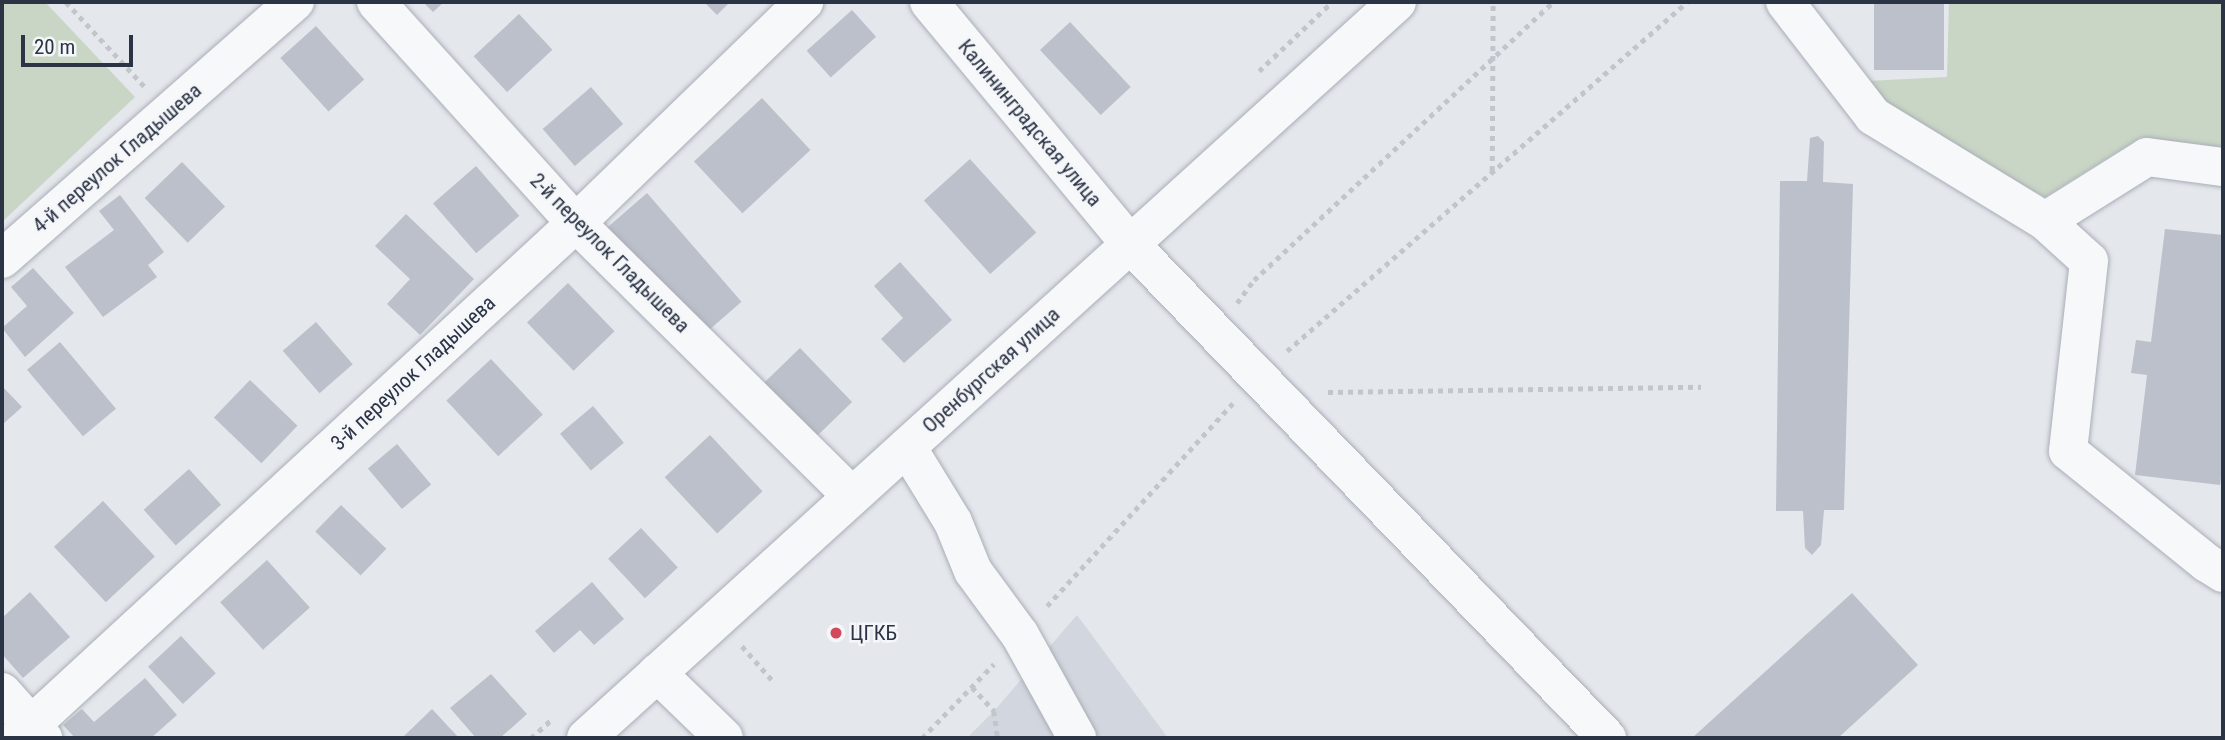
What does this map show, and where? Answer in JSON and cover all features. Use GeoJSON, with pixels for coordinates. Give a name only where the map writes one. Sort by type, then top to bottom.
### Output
{"type":"FeatureCollection","features":[{"type":"Feature","properties":{"kind":"street","name":"4-й переулок Гладышева"},"geometry":{"type":"LineString","coordinates":[[2,259],[295,2]]}},
{"type":"Feature","properties":{"kind":"street","name":"2-й переулок Гладышева"},"geometry":{"type":"LineString","coordinates":[[376,2],[576,223],[852,496]]}},
{"type":"Feature","properties":{"kind":"street","name":"3-й переулок Гладышева"},"geometry":{"type":"LineString","coordinates":[[30,734],[576,223],[804,2]]}},
{"type":"Feature","properties":{"kind":"street","name":"Калининградская улица"},"geometry":{"type":"LineString","coordinates":[[929,2],[1130,244],[1608,738]]}},
{"type":"Feature","properties":{"kind":"street","name":"Оренбургская улица"},"geometry":{"type":"LineString","coordinates":[[586,738],[1397,2]]}},
{"type":"Feature","properties":{"kind":"street"},"geometry":{"type":"LineString","coordinates":[[1786,2],[1873,116],[2045,220],[2088,261],[2068,451],[2207,564],[2223,573]]}},
{"type":"Feature","properties":{"kind":"street"},"geometry":{"type":"LineString","coordinates":[[2045,220],[2147,157],[2223,167]]}},
{"type":"Feature","properties":{"kind":"street"},"geometry":{"type":"LineString","coordinates":[[907,447],[953,522],[972,571],[1020,635],[1077,738]]}},
{"type":"Feature","properties":{"kind":"street"},"geometry":{"type":"LineString","coordinates":[[657,673],[724,738]]}},
{"type":"Feature","properties":{"kind":"street"},"geometry":{"type":"LineString","coordinates":[[2,692],[30,734]]}},
{"type":"Feature","properties":{"kind":"path"},"geometry":{"type":"LineString","coordinates":[[66,2],[169,112]]}},
{"type":"Feature","properties":{"kind":"path"},"geometry":{"type":"LineString","coordinates":[[1492,172],[1495,55],[1493,2]]}},
{"type":"Feature","properties":{"kind":"path"},"geometry":{"type":"LineString","coordinates":[[1216,332],[1254,280],[1553,2]]}},
{"type":"Feature","properties":{"kind":"path"},"geometry":{"type":"LineString","coordinates":[[922,738],[1266,385],[1492,172],[1687,2]]}},
{"type":"Feature","properties":{"kind":"path"},"geometry":{"type":"LineString","coordinates":[[1266,385],[1701,387]]}},
{"type":"Feature","properties":{"kind":"path"},"geometry":{"type":"LineString","coordinates":[[972,687],[994,711],[998,738]]}},
{"type":"Feature","properties":{"kind":"shaded area"},"geometry":{"type":"Polygon","coordinates":[[[1077,615],[1168,738],[967,738],[994,711],[1077,615]]]}},
{"type":"Feature","properties":{"kind":"green space"},"geometry":{"type":"Polygon","coordinates":[[[2,2],[45,2],[135,97],[2,222],[2,2]]]}},
{"type":"Feature","properties":{"kind":"green space"},"geometry":{"type":"Polygon","coordinates":[[[1949,2],[2223,2],[2223,148],[2141,137],[2045,197],[1907,126],[1867,81],[1947,77],[1949,2]]]}},
{"type":"Feature","properties":{"kind":"building"},"geometry":{"type":"Polygon","coordinates":[[[423,2],[444,2],[433,12],[423,2]]]}},
{"type":"Feature","properties":{"kind":"building"},"geometry":{"type":"Polygon","coordinates":[[[704,2],[730,2],[717,15],[704,2]]]}},
{"type":"Feature","properties":{"kind":"building"},"geometry":{"type":"Polygon","coordinates":[[[1874,2],[1944,2],[1944,70],[1874,70],[1874,2]]]}},
{"type":"Feature","properties":{"kind":"building"},"geometry":{"type":"Polygon","coordinates":[[[852,10],[876,37],[831,78],[807,51],[852,10]]]}},
{"type":"Feature","properties":{"kind":"building"},"geometry":{"type":"Polygon","coordinates":[[[519,14],[552,50],[507,92],[474,56],[519,14]]]}},
{"type":"Feature","properties":{"kind":"building"},"geometry":{"type":"Polygon","coordinates":[[[1070,22],[1131,87],[1101,115],[1040,50],[1070,22]]]}},
{"type":"Feature","properties":{"kind":"building"},"geometry":{"type":"Polygon","coordinates":[[[316,26],[364,80],[329,112],[280,58],[316,26]]]}},
{"type":"Feature","properties":{"kind":"building"},"geometry":{"type":"Polygon","coordinates":[[[591,87],[623,124],[575,166],[543,129],[591,87]]]}},
{"type":"Feature","properties":{"kind":"building"},"geometry":{"type":"Polygon","coordinates":[[[762,98],[810,150],[742,213],[694,161],[762,98]]]}},
{"type":"Feature","properties":{"kind":"building"},"geometry":{"type":"Polygon","coordinates":[[[1818,136],[1824,142],[1823,182],[1853,184],[1844,510],[1824,510],[1821,545],[1812,555],[1805,548],[1803,511],[1776,511],[1780,181],[1807,181],[1810,138],[1818,136]]]}},
{"type":"Feature","properties":{"kind":"building"},"geometry":{"type":"Polygon","coordinates":[[[970,159],[1036,233],[990,274],[924,200],[970,159]]]}},
{"type":"Feature","properties":{"kind":"building"},"geometry":{"type":"Polygon","coordinates":[[[182,162],[225,207],[188,243],[145,198],[182,162]]]}},
{"type":"Feature","properties":{"kind":"building"},"geometry":{"type":"Polygon","coordinates":[[[476,166],[519,216],[476,253],[433,203],[476,166]]]}},
{"type":"Feature","properties":{"kind":"building"},"geometry":{"type":"Polygon","coordinates":[[[647,193],[741,302],[699,338],[605,230],[647,193]]]}},
{"type":"Feature","properties":{"kind":"building"},"geometry":{"type":"Polygon","coordinates":[[[120,195],[164,252],[148,265],[157,277],[103,317],[65,267],[114,230],[99,211],[120,195]]]}},
{"type":"Feature","properties":{"kind":"building"},"geometry":{"type":"Polygon","coordinates":[[[406,214],[474,279],[420,335],[387,304],[410,279],[375,246],[406,214]]]}},
{"type":"Feature","properties":{"kind":"building"},"geometry":{"type":"Polygon","coordinates":[[[2165,229],[2223,235],[2223,463],[2220,485],[2135,475],[2147,375],[2131,373],[2136,340],[2151,342],[2165,229]]]}},
{"type":"Feature","properties":{"kind":"building"},"geometry":{"type":"Polygon","coordinates":[[[900,262],[952,320],[904,363],[881,339],[903,318],[874,286],[900,262]]]}},
{"type":"Feature","properties":{"kind":"building"},"geometry":{"type":"Polygon","coordinates":[[[33,268],[74,313],[25,357],[2,328],[27,306],[11,287],[33,268]]]}},
{"type":"Feature","properties":{"kind":"building"},"geometry":{"type":"Polygon","coordinates":[[[568,283],[615,331],[574,371],[527,323],[568,283]]]}},
{"type":"Feature","properties":{"kind":"building"},"geometry":{"type":"Polygon","coordinates":[[[316,322],[353,364],[320,393],[283,351],[316,322]]]}},
{"type":"Feature","properties":{"kind":"building"},"geometry":{"type":"Polygon","coordinates":[[[60,342],[116,409],[83,436],[27,370],[60,342]]]}},
{"type":"Feature","properties":{"kind":"building"},"geometry":{"type":"Polygon","coordinates":[[[800,348],[852,402],[815,437],[763,383],[800,348]]]}},
{"type":"Feature","properties":{"kind":"building"},"geometry":{"type":"Polygon","coordinates":[[[491,359],[543,415],[498,456],[446,401],[491,359]]]}},
{"type":"Feature","properties":{"kind":"building"},"geometry":{"type":"Polygon","coordinates":[[[250,380],[297,426],[261,463],[214,417],[250,380]]]}},
{"type":"Feature","properties":{"kind":"building"},"geometry":{"type":"Polygon","coordinates":[[[2,386],[22,407],[2,425],[2,386]]]}},
{"type":"Feature","properties":{"kind":"building"},"geometry":{"type":"Polygon","coordinates":[[[593,406],[624,443],[591,470],[560,434],[593,406]]]}},
{"type":"Feature","properties":{"kind":"building"},"geometry":{"type":"Polygon","coordinates":[[[710,435],[763,491],[717,534],[665,477],[710,435]]]}},
{"type":"Feature","properties":{"kind":"building"},"geometry":{"type":"Polygon","coordinates":[[[397,444],[431,485],[402,509],[368,468],[397,444]]]}},
{"type":"Feature","properties":{"kind":"building"},"geometry":{"type":"Polygon","coordinates":[[[189,469],[221,505],[176,545],[144,510],[189,469]]]}},
{"type":"Feature","properties":{"kind":"building"},"geometry":{"type":"Polygon","coordinates":[[[103,501],[155,557],[106,602],[54,547],[103,501]]]}},
{"type":"Feature","properties":{"kind":"building"},"geometry":{"type":"Polygon","coordinates":[[[341,505],[386,549],[361,575],[315,532],[341,505]]]}},
{"type":"Feature","properties":{"kind":"building"},"geometry":{"type":"Polygon","coordinates":[[[641,528],[678,567],[645,598],[608,559],[641,528]]]}},
{"type":"Feature","properties":{"kind":"building"},"geometry":{"type":"Polygon","coordinates":[[[267,560],[310,608],[263,650],[220,602],[267,560]]]}},
{"type":"Feature","properties":{"kind":"building"},"geometry":{"type":"Polygon","coordinates":[[[592,582],[624,619],[594,645],[580,630],[554,653],[535,631],[592,582]]]}},
{"type":"Feature","properties":{"kind":"building"},"geometry":{"type":"Polygon","coordinates":[[[30,592],[70,637],[23,678],[2,654],[2,618],[30,592]]]}},
{"type":"Feature","properties":{"kind":"building"},"geometry":{"type":"Polygon","coordinates":[[[1852,593],[1918,665],[1838,738],[1692,738],[1852,593]]]}},
{"type":"Feature","properties":{"kind":"building"},"geometry":{"type":"Polygon","coordinates":[[[181,636],[216,673],[183,704],[148,667],[181,636]]]}},
{"type":"Feature","properties":{"kind":"building"},"geometry":{"type":"Polygon","coordinates":[[[491,674],[527,714],[500,738],[476,738],[450,708],[491,674]]]}},
{"type":"Feature","properties":{"kind":"building"},"geometry":{"type":"Polygon","coordinates":[[[145,678],[177,715],[151,738],[75,738],[63,725],[82,709],[94,722],[145,678]]]}},
{"type":"Feature","properties":{"kind":"building"},"geometry":{"type":"Polygon","coordinates":[[[432,709],[459,738],[402,738],[432,709]]]}},
{"type":"Feature","properties":{"kind":"place","name":"ЦГКБ"},"geometry":{"type":"Point","coordinates":[836,633]}}]}
